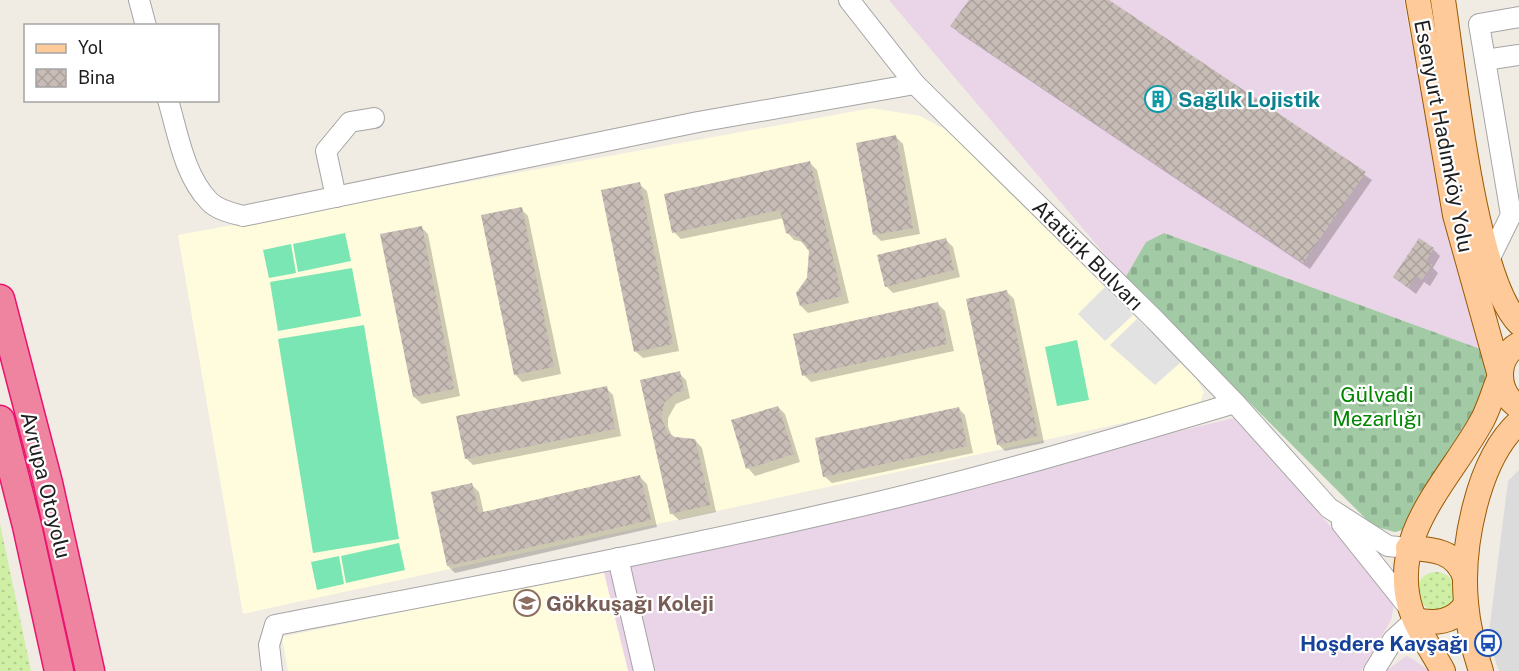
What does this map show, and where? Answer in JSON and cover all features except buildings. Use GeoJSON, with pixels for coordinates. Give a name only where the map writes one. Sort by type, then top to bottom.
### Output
{"type":"FeatureCollection","features":[{"type":"Feature","properties":{"kind":"highway","name":"Avrupa Otoyolu"},"geometry":{"type":"LineString","coordinates":[[0,298],[48,483],[90,671]]}},
{"type":"Feature","properties":{"kind":"highway","name":"Avrupa Otoyolu"},"geometry":{"type":"LineString","coordinates":[[0,420],[27,526],[58,671]]}},
{"type":"Feature","properties":{"kind":"main road","name":"Esenyurt Hadımköy Yolu"},"geometry":{"type":"LineString","coordinates":[[1418,0],[1455,215],[1500,376],[1508,398],[1519,407]]}},
{"type":"Feature","properties":{"kind":"main road","name":"Esenyurt Hadımköy Yolu"},"geometry":{"type":"LineString","coordinates":[[1443,0],[1471,178],[1488,262],[1499,292],[1519,323]]}},
{"type":"Feature","properties":{"kind":"main road","name":"Atatürk Bulvarı"},"geometry":{"type":"LineString","coordinates":[[1443,671],[1413,615],[1406,585],[1408,548],[1431,500],[1483,419],[1507,355],[1519,344]]}},
{"type":"Feature","properties":{"kind":"main road"},"geometry":{"type":"LineString","coordinates":[[1481,671],[1466,604],[1465,578],[1469,545],[1483,481],[1500,443],[1519,422]]}},
{"type":"Feature","properties":{"kind":"main road"},"geometry":{"type":"LineString","coordinates":[[1408,548],[1432,549],[1447,554],[1460,565],[1465,578]]}},
{"type":"Feature","properties":{"kind":"main road"},"geometry":{"type":"LineString","coordinates":[[1413,615],[1435,623],[1448,620],[1459,613],[1466,604]]}},
{"type":"Feature","properties":{"kind":"street"},"geometry":{"type":"LineString","coordinates":[[139,0],[145,24]]}},
{"type":"Feature","properties":{"kind":"street","name":"Atatürk Bulvarı"},"geometry":{"type":"LineString","coordinates":[[849,0],[915,84],[1235,403],[1329,508],[1413,615]]}},
{"type":"Feature","properties":{"kind":"street"},"geometry":{"type":"LineString","coordinates":[[1488,262],[1511,215],[1479,24],[1519,17]]}},
{"type":"Feature","properties":{"kind":"street"},"geometry":{"type":"LineString","coordinates":[[1485,60],[1519,55]]}},
{"type":"Feature","properties":{"kind":"street"},"geometry":{"type":"LineString","coordinates":[[169,102],[186,164],[210,203],[227,212],[243,216],[698,122],[915,84]]}},
{"type":"Feature","properties":{"kind":"street"},"geometry":{"type":"LineString","coordinates":[[336,197],[326,151],[350,122],[374,118]]}},
{"type":"Feature","properties":{"kind":"street"},"geometry":{"type":"LineString","coordinates":[[272,671],[269,645],[275,625],[618,558],[840,511],[1119,438],[1235,403]]}},
{"type":"Feature","properties":{"kind":"street","name":"Atatürk Bulvarı"},"geometry":{"type":"LineString","coordinates":[[1329,508],[1388,546],[1408,548]]}},
{"type":"Feature","properties":{"kind":"street"},"geometry":{"type":"LineString","coordinates":[[618,558],[644,671]]}},
{"type":"Feature","properties":{"kind":"street"},"geometry":{"type":"LineString","coordinates":[[1374,671],[1393,639],[1413,615]]}},
{"type":"Feature","properties":{"kind":"shaded area"},"geometry":{"type":"Polygon","coordinates":[[[889,0],[1404,0],[1410,36],[1483,350],[1164,233],[1146,242],[1125,278],[889,0]]]}},
{"type":"Feature","properties":{"kind":"shaded area"},"geometry":{"type":"Polygon","coordinates":[[[872,108],[920,116],[943,128],[957,140],[1196,378],[1204,392],[1200,403],[1187,409],[243,614],[178,235],[872,108]]]}},
{"type":"Feature","properties":{"kind":"shaded area"},"geometry":{"type":"Polygon","coordinates":[[[1105,287],[1133,315],[1105,341],[1078,314],[1105,287]]]}},
{"type":"Feature","properties":{"kind":"shaded area"},"geometry":{"type":"Polygon","coordinates":[[[1137,319],[1181,362],[1155,385],[1110,345],[1137,319]]]}},
{"type":"Feature","properties":{"kind":"shaded area"},"geometry":{"type":"Polygon","coordinates":[[[1234,418],[1395,599],[1391,620],[1361,671],[628,671],[603,569],[1234,418]]]}},
{"type":"Feature","properties":{"kind":"shaded area"},"geometry":{"type":"Polygon","coordinates":[[[1519,470],[1519,671],[1499,671],[1488,640],[1508,481],[1519,470]]]}},
{"type":"Feature","properties":{"kind":"shaded area","name":"Gökkuşağı Koleji"},"geometry":{"type":"Polygon","coordinates":[[[603,569],[628,671],[288,671],[282,637],[603,569]]]}},
{"type":"Feature","properties":{"kind":"shaded area"},"geometry":{"type":"Polygon","coordinates":[[[1406,656],[1411,658],[1430,671],[1386,671],[1406,656]]]}},
{"type":"Feature","properties":{"kind":"green space"},"geometry":{"type":"Polygon","coordinates":[[[345,233],[351,261],[298,272],[293,244],[345,233]]]}},
{"type":"Feature","properties":{"kind":"green space","name":"Gülvadi Mezarlığı"},"geometry":{"type":"Polygon","coordinates":[[[1164,233],[1483,350],[1488,375],[1486,391],[1402,530],[1395,532],[1373,526],[1125,278],[1146,242],[1164,233]]]}},
{"type":"Feature","properties":{"kind":"green space"},"geometry":{"type":"Polygon","coordinates":[[[291,244],[296,273],[269,278],[263,250],[291,244]]]}},
{"type":"Feature","properties":{"kind":"green space"},"geometry":{"type":"Polygon","coordinates":[[[352,268],[361,316],[278,331],[270,282],[352,268]]]}},
{"type":"Feature","properties":{"kind":"green space"},"geometry":{"type":"Polygon","coordinates":[[[364,325],[399,539],[313,553],[278,339],[364,325]]]}},
{"type":"Feature","properties":{"kind":"green space"},"geometry":{"type":"Polygon","coordinates":[[[1077,340],[1089,400],[1057,406],[1045,347],[1077,340]]]}},
{"type":"Feature","properties":{"kind":"green space"},"geometry":{"type":"Polygon","coordinates":[[[0,524],[31,671],[0,671],[0,524]]]}},
{"type":"Feature","properties":{"kind":"green space"},"geometry":{"type":"Polygon","coordinates":[[[399,543],[405,570],[346,583],[341,556],[399,543]]]}},
{"type":"Feature","properties":{"kind":"green space"},"geometry":{"type":"Polygon","coordinates":[[[339,556],[344,584],[317,590],[311,562],[339,556]]]}},
{"type":"Feature","properties":{"kind":"green space"},"geometry":{"type":"Polygon","coordinates":[[[1436,572],[1450,577],[1455,591],[1450,605],[1436,610],[1422,605],[1417,591],[1422,577],[1436,572]]]}},
{"type":"Feature","properties":{"kind":"place","name":"Sağlık Lojistik"},"geometry":{"type":"Point","coordinates":[1158,99]}},
{"type":"Feature","properties":{"kind":"place","name":"Gökkuşağı Koleji"},"geometry":{"type":"Point","coordinates":[527,603]}},
{"type":"Feature","properties":{"kind":"place","name":"Hoşdere Kavşağı"},"geometry":{"type":"Point","coordinates":[1488,643]}}]}
